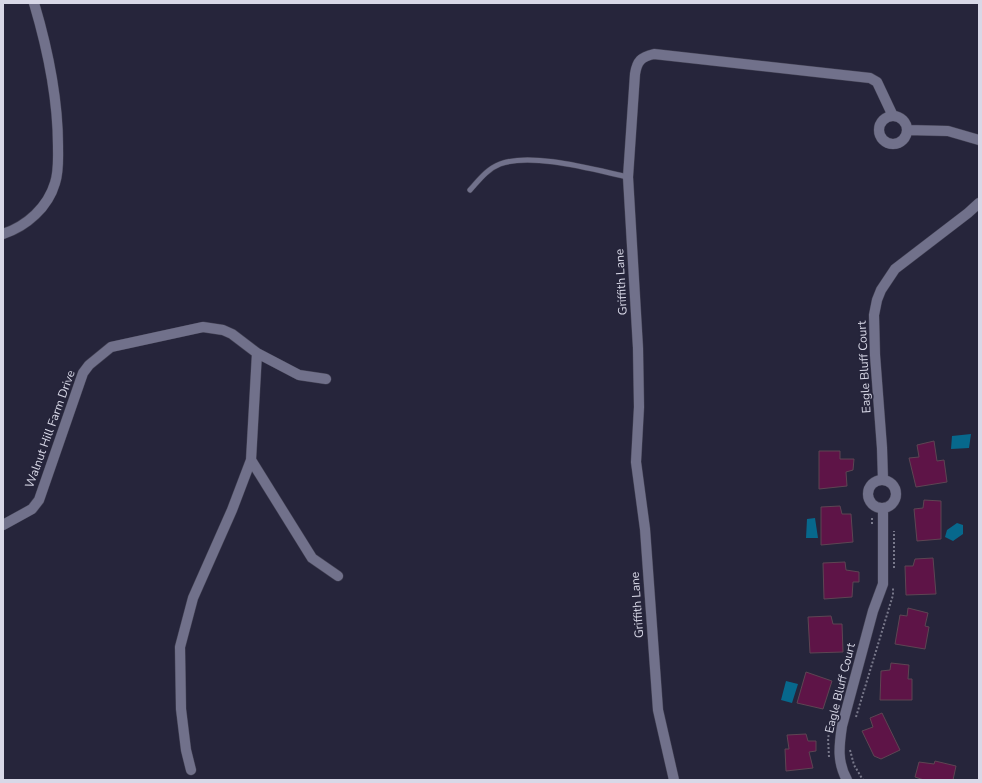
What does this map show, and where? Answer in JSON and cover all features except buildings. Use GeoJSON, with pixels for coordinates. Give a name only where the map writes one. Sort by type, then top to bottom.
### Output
{"type":"FeatureCollection","features":[{"type":"Feature","properties":{"kind":"street"},"geometry":{"type":"LineString","coordinates":[[3,234],[24,223],[39,212],[46,203],[55,182],[58,160],[58,121],[52,74],[34,3]]}},
{"type":"Feature","properties":{"kind":"street","name":"Griffith Lane"},"geometry":{"type":"LineString","coordinates":[[674,780],[658,710],[645,529],[636,462],[638,348],[628,177],[637,63],[643,57],[654,54],[684,56],[870,78],[877,82],[893,116]]}},
{"type":"Feature","properties":{"kind":"street"},"geometry":{"type":"LineString","coordinates":[[893,116],[903,120],[907,130],[904,139],[896,143],[887,142],[879,132],[881,124],[886,118],[893,116]]}},
{"type":"Feature","properties":{"kind":"street"},"geometry":{"type":"LineString","coordinates":[[907,130],[948,131],[979,140]]}},
{"type":"Feature","properties":{"kind":"street","name":"Eagle Bluff Court"},"geometry":{"type":"LineString","coordinates":[[883,480],[882,448],[874,355],[874,315],[877,300],[881,290],[895,269],[979,203]]}},
{"type":"Feature","properties":{"kind":"street","name":"Walnut Hill Farm Drive"},"geometry":{"type":"LineString","coordinates":[[3,525],[32,509],[39,500],[84,373],[89,365],[111,347],[203,328],[214,328],[232,334],[257,353],[299,375],[326,379]]}},
{"type":"Feature","properties":{"kind":"street"},"geometry":{"type":"LineString","coordinates":[[191,770],[186,750],[181,709],[180,647],[193,598],[232,510],[251,460],[257,353]]}},
{"type":"Feature","properties":{"kind":"street"},"geometry":{"type":"LineString","coordinates":[[251,460],[312,558],[338,576]]}},
{"type":"Feature","properties":{"kind":"street"},"geometry":{"type":"LineString","coordinates":[[883,480],[891,483],[896,494],[891,506],[878,508],[871,503],[868,495],[870,486],[883,480]]}},
{"type":"Feature","properties":{"kind":"street","name":"Eagle Bluff Court"},"geometry":{"type":"LineString","coordinates":[[847,780],[840,765],[840,741],[842,726],[883,584],[883,508]]}},
{"type":"Feature","properties":{"kind":"lane"},"geometry":{"type":"LineString","coordinates":[[470,190],[484,174],[499,164],[515,160],[534,160],[628,177]]}},
{"type":"Feature","properties":{"kind":"path"},"geometry":{"type":"LineString","coordinates":[[894,529],[894,570]]}},
{"type":"Feature","properties":{"kind":"path"},"geometry":{"type":"LineString","coordinates":[[855,718],[892,595],[893,584]]}},
{"type":"Feature","properties":{"kind":"path"},"geometry":{"type":"LineString","coordinates":[[850,747],[854,764],[863,780]]}},
{"type":"Feature","properties":{"kind":"water"},"geometry":{"type":"Polygon","coordinates":[[[971,434],[969,448],[951,449],[952,436],[971,434]]]}},
{"type":"Feature","properties":{"kind":"water"},"geometry":{"type":"Polygon","coordinates":[[[815,518],[818,538],[806,538],[807,519],[815,518]]]}},
{"type":"Feature","properties":{"kind":"water"},"geometry":{"type":"Polygon","coordinates":[[[957,523],[963,525],[963,534],[953,541],[945,537],[947,530],[957,523]]]}},
{"type":"Feature","properties":{"kind":"water"},"geometry":{"type":"Polygon","coordinates":[[[786,681],[798,684],[792,703],[781,700],[786,681]]]}}]}
